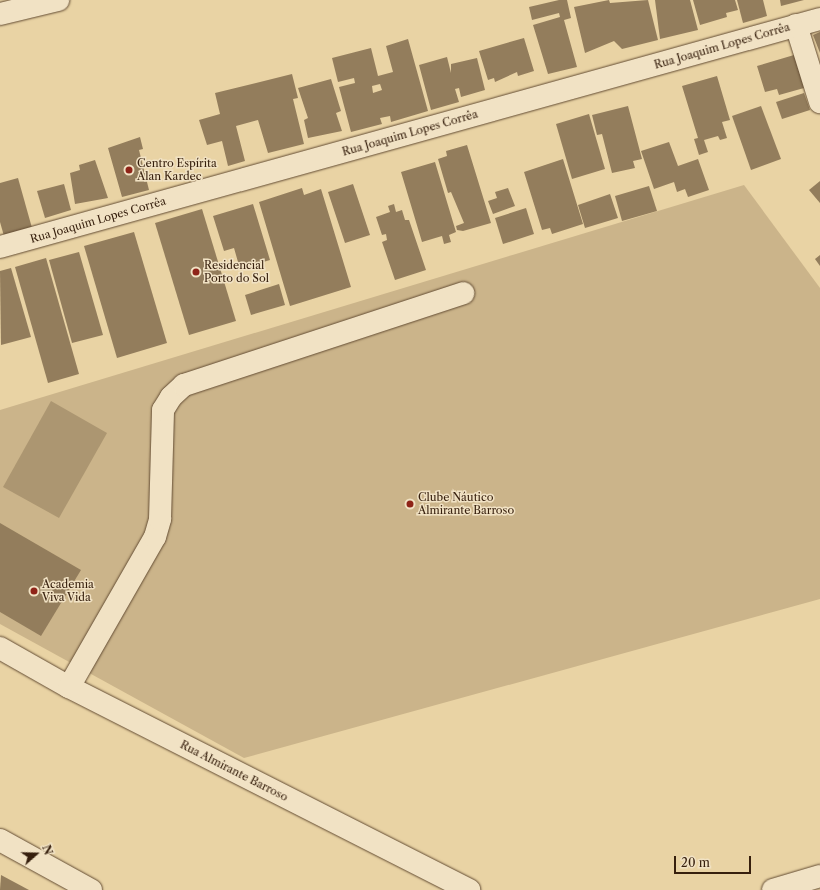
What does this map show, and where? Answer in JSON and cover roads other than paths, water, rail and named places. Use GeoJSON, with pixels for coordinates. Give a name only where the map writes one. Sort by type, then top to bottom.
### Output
{"type":"FeatureCollection","features":[{"type":"Feature","properties":{"kind":"street"},"geometry":{"type":"LineString","coordinates":[[0,14],[58,0]]}},
{"type":"Feature","properties":{"kind":"street","name":"Rua Joaquim Lopes Corrêa"},"geometry":{"type":"LineString","coordinates":[[0,248],[820,19]]}},
{"type":"Feature","properties":{"kind":"street"},"geometry":{"type":"LineString","coordinates":[[796,25],[820,102]]}},
{"type":"Feature","properties":{"kind":"street"},"geometry":{"type":"LineString","coordinates":[[69,687],[155,536],[160,519],[163,410],[171,396],[184,385],[463,293]]}},
{"type":"Feature","properties":{"kind":"street","name":"Rua Almirante Barroso"},"geometry":{"type":"LineString","coordinates":[[0,648],[69,687],[469,890]]}},
{"type":"Feature","properties":{"kind":"street"},"geometry":{"type":"LineString","coordinates":[[0,840],[91,890]]}},
{"type":"Feature","properties":{"kind":"street"},"geometry":{"type":"LineString","coordinates":[[773,890],[820,876]]}},
{"type":"Feature","properties":{"kind":"place","name":"Centro Espírita Alan Kardec"},"geometry":{"type":"Point","coordinates":[129,170]}},
{"type":"Feature","properties":{"kind":"place","name":"Residencial Porto do Sol"},"geometry":{"type":"Point","coordinates":[196,272]}},
{"type":"Feature","properties":{"kind":"place","name":"Clube Náutico Almirante Barroso"},"geometry":{"type":"Point","coordinates":[410,504]}},
{"type":"Feature","properties":{"kind":"place","name":"Academia Viva Vida"},"geometry":{"type":"Point","coordinates":[34,591]}}]}
